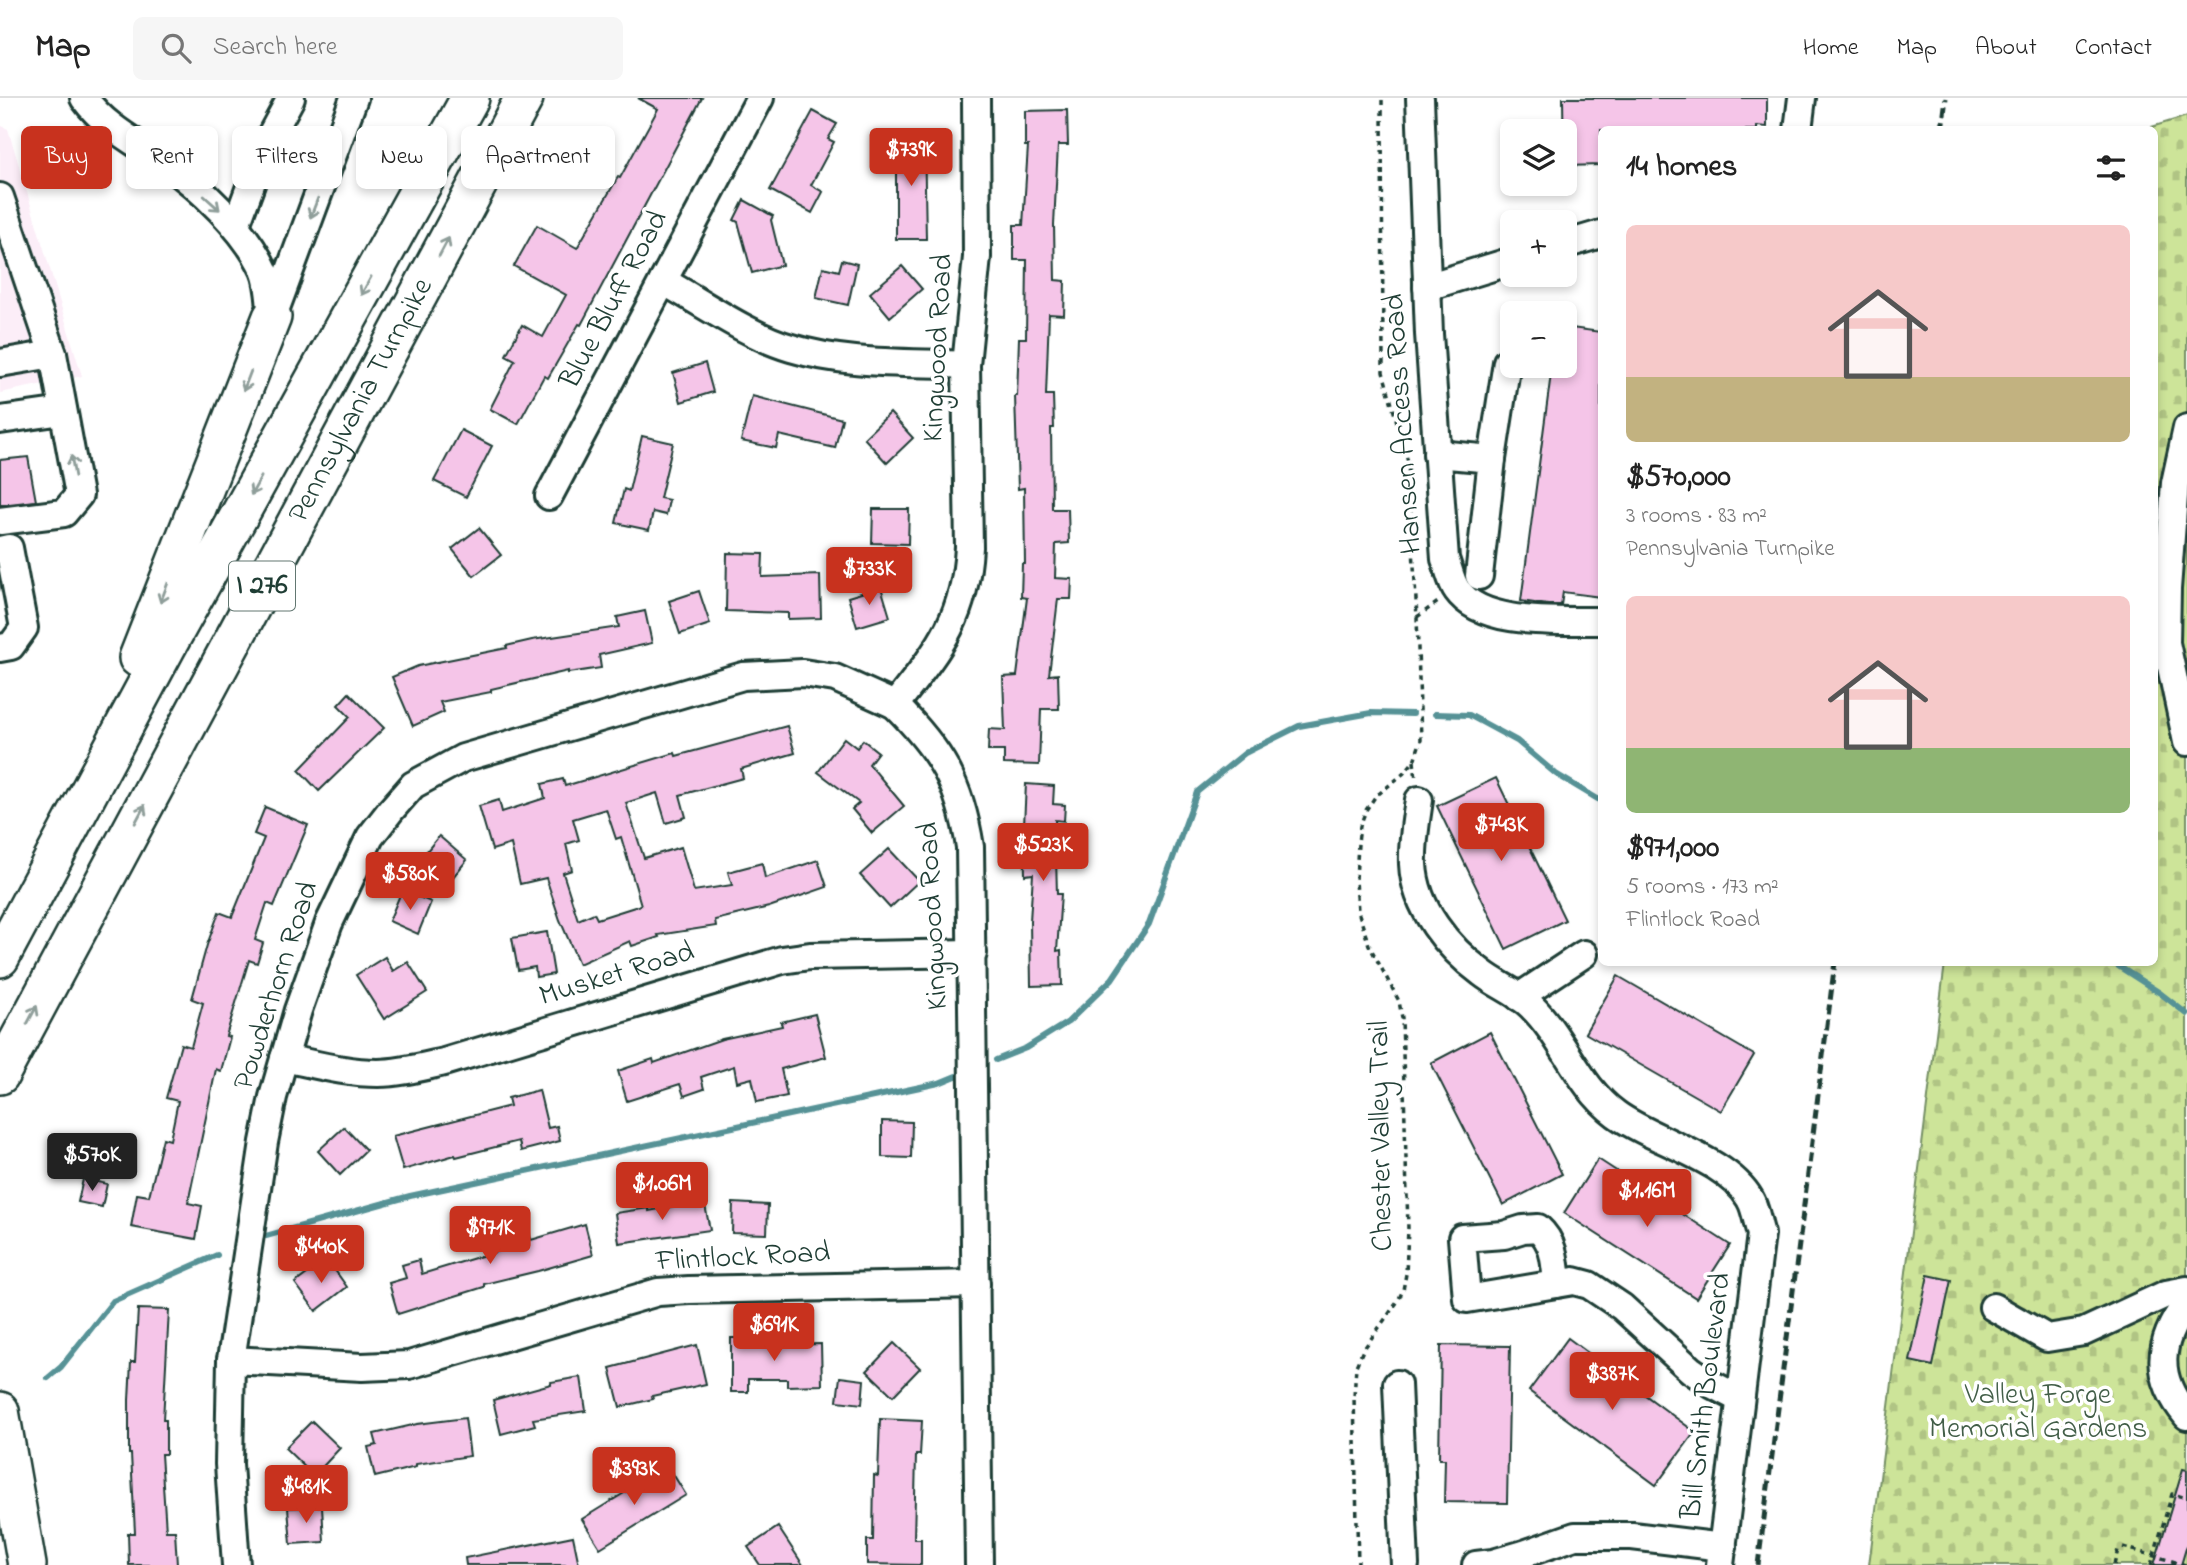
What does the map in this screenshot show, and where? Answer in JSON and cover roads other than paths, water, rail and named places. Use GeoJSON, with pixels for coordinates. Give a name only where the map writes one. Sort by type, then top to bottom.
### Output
{"type":"FeatureCollection","features":[{"type":"Feature","properties":{"kind":"highway","name":"Pennsylvania Turnpike"},"geometry":{"type":"LineString","coordinates":[[0,958],[470,98]]}},
{"type":"Feature","properties":{"kind":"highway","name":"Pennsylvania Turnpike"},"geometry":{"type":"LineString","coordinates":[[0,1075],[524,98]]}},
{"type":"Feature","properties":{"kind":"highway"},"geometry":{"type":"LineString","coordinates":[[46,870],[151,628],[272,317]]}},
{"type":"Feature","properties":{"kind":"highway"},"geometry":{"type":"LineString","coordinates":[[0,1411],[27,1565]]}},
{"type":"Feature","properties":{"kind":"street"},"geometry":{"type":"LineString","coordinates":[[84,98],[92,110],[121,135],[164,161],[236,225],[265,271],[272,317]]}},
{"type":"Feature","properties":{"kind":"street"},"geometry":{"type":"LineString","coordinates":[[236,225],[265,146],[291,98]]}},
{"type":"Feature","properties":{"kind":"street"},"geometry":{"type":"LineString","coordinates":[[272,317],[354,98]]}},
{"type":"Feature","properties":{"kind":"street","name":"Blue Bluff Road"},"geometry":{"type":"LineString","coordinates":[[550,496],[760,98]]}},
{"type":"Feature","properties":{"kind":"street","name":"Kingwood Road"},"geometry":{"type":"LineString","coordinates":[[976,98],[977,257],[966,365],[969,547],[967,576],[960,605],[948,634],[895,705],[923,732],[941,759],[955,786],[965,815],[970,847],[979,1565]]}},
{"type":"Feature","properties":{"kind":"street","name":"Hansen Access Road"},"geometry":{"type":"LineString","coordinates":[[1420,98],[1427,287],[1445,559],[1456,590],[1473,605],[1495,615],[1598,621]]}},
{"type":"Feature","properties":{"kind":"street"},"geometry":{"type":"LineString","coordinates":[[1798,126],[1802,98]]}},
{"type":"Feature","properties":{"kind":"street"},"geometry":{"type":"LineString","coordinates":[[0,521],[64,513],[79,495],[53,354],[2,210]]}},
{"type":"Feature","properties":{"kind":"street"},"geometry":{"type":"LineString","coordinates":[[1577,241],[1598,235]]}},
{"type":"Feature","properties":{"kind":"street"},"geometry":{"type":"LineString","coordinates":[[1427,287],[1500,265]]}},
{"type":"Feature","properties":{"kind":"street"},"geometry":{"type":"LineString","coordinates":[[663,281],[751,330],[788,347],[846,359],[966,365]]}},
{"type":"Feature","properties":{"kind":"street"},"geometry":{"type":"LineString","coordinates":[[0,363],[53,354]]}},
{"type":"Feature","properties":{"kind":"street"},"geometry":{"type":"LineString","coordinates":[[1479,576],[1505,378]]}},
{"type":"Feature","properties":{"kind":"street"},"geometry":{"type":"LineString","coordinates":[[0,420],[63,411]]}},
{"type":"Feature","properties":{"kind":"street"},"geometry":{"type":"LineString","coordinates":[[2187,428],[2175,483],[2166,643],[2187,742]]}},
{"type":"Feature","properties":{"kind":"street"},"geometry":{"type":"LineString","coordinates":[[1437,454],[1492,459]]}},
{"type":"Feature","properties":{"kind":"street"},"geometry":{"type":"LineString","coordinates":[[0,550],[9,548],[24,628],[6,647]]}},
{"type":"Feature","properties":{"kind":"street","name":"Powderhorn Road"},"geometry":{"type":"LineString","coordinates":[[236,1565],[229,1464],[231,1360],[264,1142],[284,1058],[310,972],[349,877],[370,837],[413,785],[463,758],[710,684],[743,676],[803,673],[835,678],[895,705]]}},
{"type":"Feature","properties":{"kind":"street"},"geometry":{"type":"LineString","coordinates":[[1419,800],[1413,863],[1416,887],[1427,911],[1461,956],[1483,975],[1519,997],[1584,954]]}},
{"type":"Feature","properties":{"kind":"street","name":"Musket Road"},"geometry":{"type":"LineString","coordinates":[[284,1058],[352,1071],[379,1073],[412,1069],[444,1062],[782,960],[973,953]]}},
{"type":"Feature","properties":{"kind":"street","name":"Bill Smith Boulevard"},"geometry":{"type":"LineString","coordinates":[[1519,997],[1530,1004],[1586,1083],[1617,1115],[1676,1144],[1738,1182],[1751,1200],[1761,1234],[1721,1556]]}},
{"type":"Feature","properties":{"kind":"street"},"geometry":{"type":"LineString","coordinates":[[1557,1284],[1574,1281],[1589,1285],[1630,1314],[1691,1370],[1741,1399]]}},
{"type":"Feature","properties":{"kind":"street","name":"Flintlock Road"},"geometry":{"type":"LineString","coordinates":[[231,1360],[387,1368],[434,1359],[657,1292],[976,1284]]}},
{"type":"Feature","properties":{"kind":"street"},"geometry":{"type":"LineString","coordinates":[[1993,1307],[2047,1338],[2084,1332],[2166,1294],[2187,1290]]}},
{"type":"Feature","properties":{"kind":"street"},"geometry":{"type":"LineString","coordinates":[[2187,1303],[2172,1322],[2164,1348],[2164,1375],[2174,1400],[2187,1416]]}},
{"type":"Feature","properties":{"kind":"street"},"geometry":{"type":"LineString","coordinates":[[1397,1384],[1405,1565]]}},
{"type":"Feature","properties":{"kind":"street"},"geometry":{"type":"LineString","coordinates":[[1476,1565],[1524,1555],[1574,1536],[1632,1536],[1721,1556]]}},
{"type":"Feature","properties":{"kind":"waterway"},"geometry":{"type":"LineString","coordinates":[[996,1060],[1026,1048],[1068,1022],[1112,979],[1149,924],[1197,792],[1245,753],[1299,726],[1371,713],[1413,714]]}},
{"type":"Feature","properties":{"kind":"waterway"},"geometry":{"type":"LineString","coordinates":[[1435,714],[1469,715],[1517,741],[1556,774],[1598,799]]}},
{"type":"Feature","properties":{"kind":"waterway"},"geometry":{"type":"LineString","coordinates":[[2118,966],[2187,1014]]}},
{"type":"Feature","properties":{"kind":"waterway"},"geometry":{"type":"LineString","coordinates":[[266,1236],[410,1196],[939,1083],[956,1076]]}},
{"type":"Feature","properties":{"kind":"waterway"},"geometry":{"type":"LineString","coordinates":[[48,1378],[61,1367],[113,1301],[217,1255]]}},
{"type":"Feature","properties":{"kind":"railway"},"geometry":{"type":"LineString","coordinates":[[1942,126],[1946,98]]}},
{"type":"Feature","properties":{"kind":"railway"},"geometry":{"type":"LineString","coordinates":[[1758,1565],[1834,966]]}},
{"type":"Feature","properties":{"kind":"park label","name":"Valley Forge Memorial Gardens"},"geometry":{"type":"Point","coordinates":[2038,1413]}}]}
